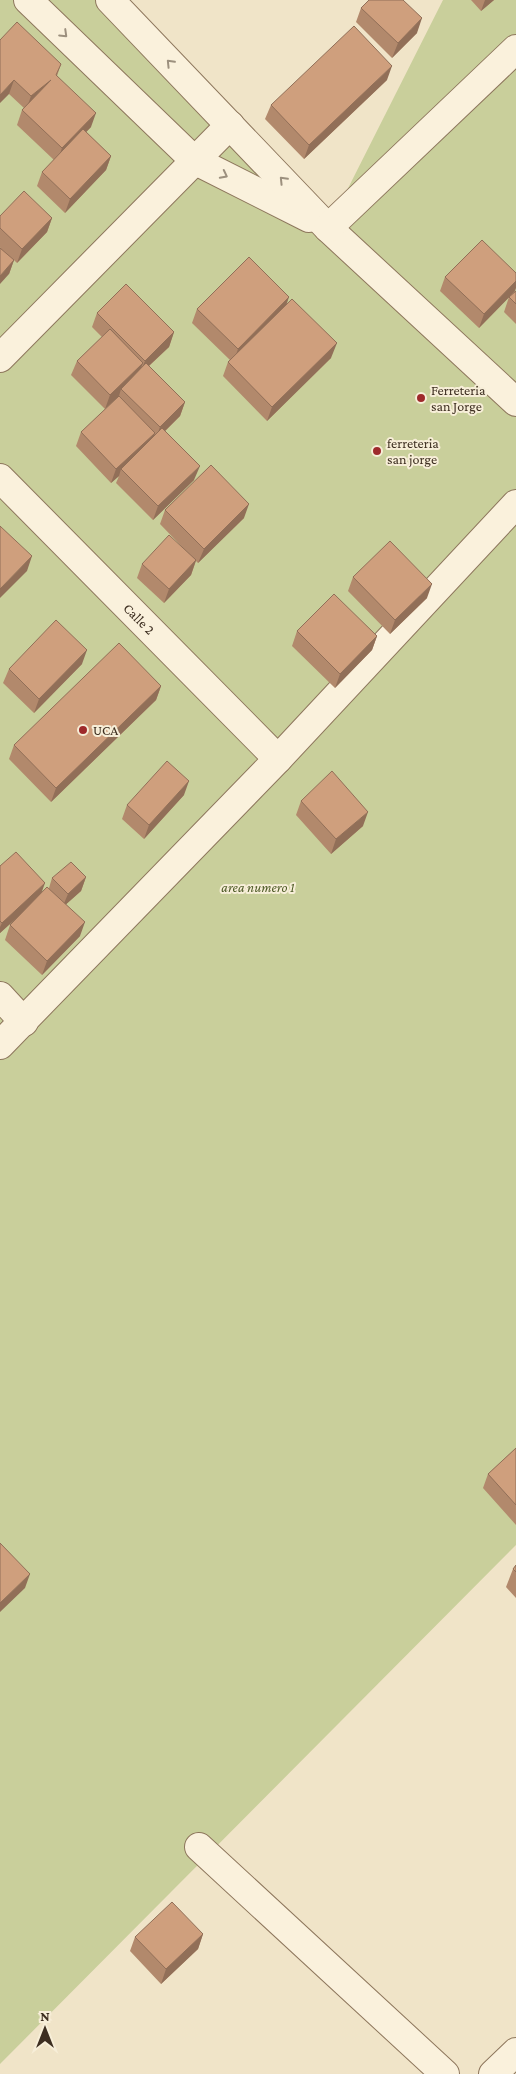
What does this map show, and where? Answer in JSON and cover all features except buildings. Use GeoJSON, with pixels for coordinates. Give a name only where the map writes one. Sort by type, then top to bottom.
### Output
{"type":"FeatureCollection","features":[{"type":"Feature","properties":{"kind":"street"},"geometry":{"type":"LineString","coordinates":[[28,0],[194,160],[328,228]]}},
{"type":"Feature","properties":{"kind":"street"},"geometry":{"type":"LineString","coordinates":[[110,0],[328,228],[516,402]]}},
{"type":"Feature","properties":{"kind":"street"},"geometry":{"type":"LineString","coordinates":[[328,228],[516,49]]}},
{"type":"Feature","properties":{"kind":"street"},"geometry":{"type":"LineString","coordinates":[[0,358],[230,125]]}},
{"type":"Feature","properties":{"kind":"street","name":"Calle 2"},"geometry":{"type":"LineString","coordinates":[[0,478],[278,759]]}},
{"type":"Feature","properties":{"kind":"street"},"geometry":{"type":"LineString","coordinates":[[0,1045],[278,759],[516,504]]}},
{"type":"Feature","properties":{"kind":"street"},"geometry":{"type":"LineString","coordinates":[[0,996],[24,1022]]}},
{"type":"Feature","properties":{"kind":"street"},"geometry":{"type":"LineString","coordinates":[[199,1846],[445,2074]]}},
{"type":"Feature","properties":{"kind":"street"},"geometry":{"type":"LineString","coordinates":[[493,2074],[516,2052]]}},
{"type":"Feature","properties":{"kind":"green space","name":"area numero 1"},"geometry":{"type":"Polygon","coordinates":[[[0,0],[104,0],[328,228],[443,0],[516,0],[516,1545],[0,2064],[0,0]]]}},
{"type":"Feature","properties":{"kind":"place","name":"Ferreteria san Jorge"},"geometry":{"type":"Point","coordinates":[421,398]}},
{"type":"Feature","properties":{"kind":"place","name":"ferreteria san jorge"},"geometry":{"type":"Point","coordinates":[377,451]}},
{"type":"Feature","properties":{"kind":"place","name":"UCA"},"geometry":{"type":"Point","coordinates":[83,730]}}]}
